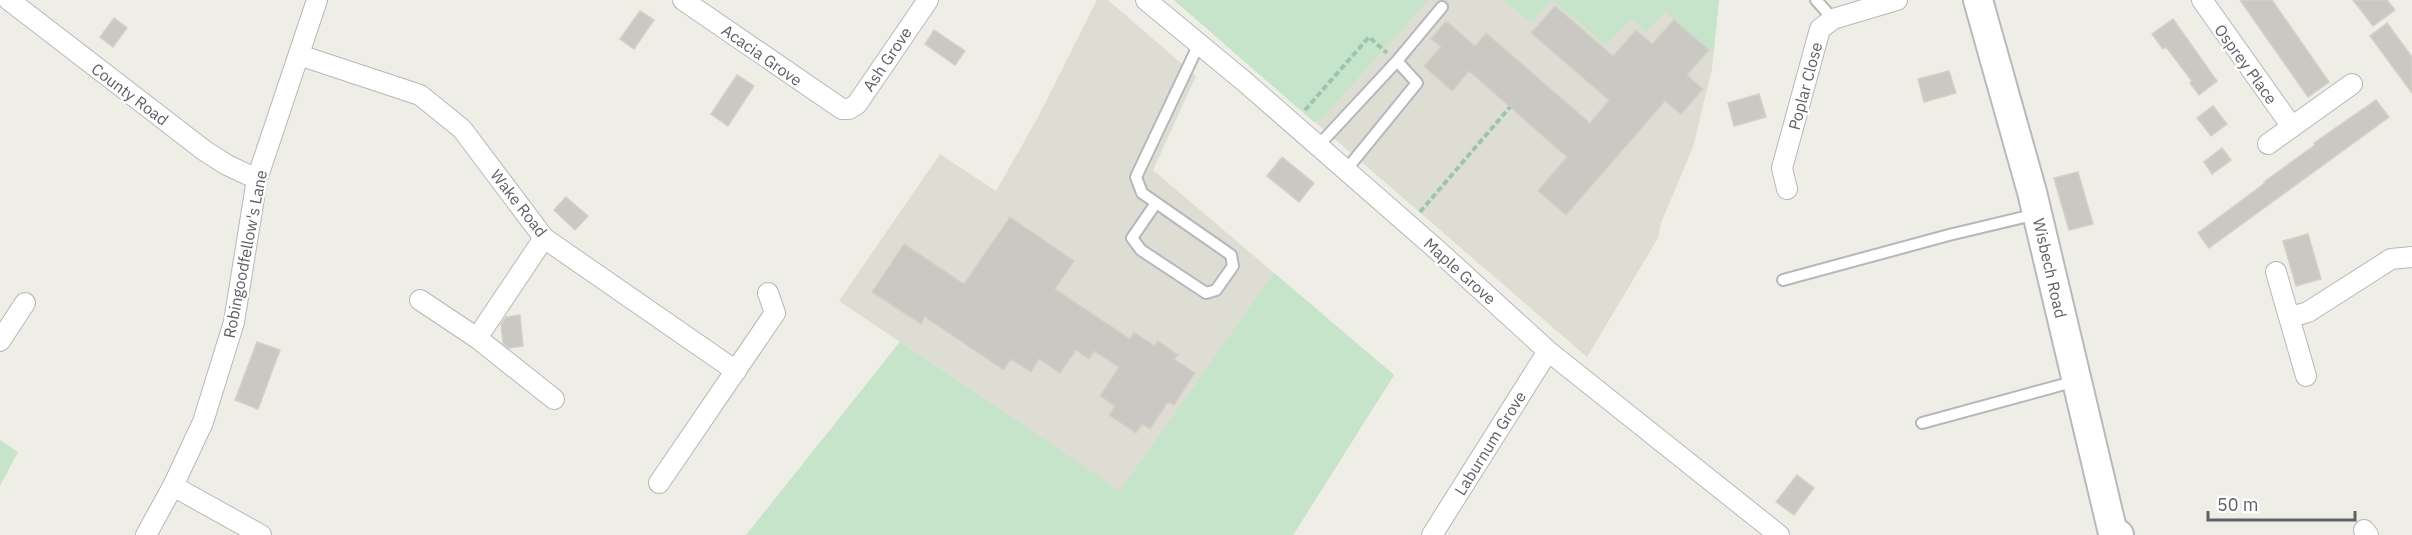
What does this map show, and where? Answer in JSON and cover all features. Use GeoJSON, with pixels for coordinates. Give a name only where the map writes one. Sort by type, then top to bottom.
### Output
{"type":"FeatureCollection","features":[{"type":"Feature","properties":{"kind":"main road","name":"Wisbech Road"},"geometry":{"type":"LineString","coordinates":[[1978,0],[2037,214],[2111,533]]}},
{"type":"Feature","properties":{"kind":"street","name":"County Road"},"geometry":{"type":"LineString","coordinates":[[9,0],[205,151],[226,165],[257,179]]}},
{"type":"Feature","properties":{"kind":"street","name":"Robingoodfellow's Lane"},"geometry":{"type":"LineString","coordinates":[[146,535],[173,486],[203,422],[234,322],[257,179],[317,0]]}},
{"type":"Feature","properties":{"kind":"street","name":"Acacia Grove"},"geometry":{"type":"LineString","coordinates":[[683,0],[842,110]]}},
{"type":"Feature","properties":{"kind":"street","name":"Ash Grove"},"geometry":{"type":"LineString","coordinates":[[842,110],[857,104],[928,0]]}},
{"type":"Feature","properties":{"kind":"street","name":"Maple Grove"},"geometry":{"type":"LineString","coordinates":[[1146,0],[1346,170],[1548,351],[1779,535]]}},
{"type":"Feature","properties":{"kind":"street"},"geometry":{"type":"LineString","coordinates":[[1833,19],[1897,0]]}},
{"type":"Feature","properties":{"kind":"street","name":"Osprey Place"},"geometry":{"type":"LineString","coordinates":[[2202,0],[2292,127]]}},
{"type":"Feature","properties":{"kind":"street","name":"Poplar Close"},"geometry":{"type":"LineString","coordinates":[[1787,189],[1782,168],[1820,29],[1833,19]]}},
{"type":"Feature","properties":{"kind":"street","name":"Wake Road"},"geometry":{"type":"LineString","coordinates":[[299,55],[420,94],[462,129],[544,238],[736,371]]}},
{"type":"Feature","properties":{"kind":"street"},"geometry":{"type":"LineString","coordinates":[[2268,144],[2352,84]]}},
{"type":"Feature","properties":{"kind":"street"},"geometry":{"type":"LineString","coordinates":[[477,338],[544,238]]}},
{"type":"Feature","properties":{"kind":"street"},"geometry":{"type":"LineString","coordinates":[[2291,317],[2308,312],[2391,259],[2412,257]]}},
{"type":"Feature","properties":{"kind":"street"},"geometry":{"type":"LineString","coordinates":[[2276,272],[2291,317],[2306,375]]}},
{"type":"Feature","properties":{"kind":"street"},"geometry":{"type":"LineString","coordinates":[[659,483],[775,313],[768,293]]}},
{"type":"Feature","properties":{"kind":"street"},"geometry":{"type":"LineString","coordinates":[[420,300],[477,338],[554,399]]}},
{"type":"Feature","properties":{"kind":"street"},"geometry":{"type":"LineString","coordinates":[[0,341],[25,303]]}},
{"type":"Feature","properties":{"kind":"street","name":"Laburnum Grove"},"geometry":{"type":"LineString","coordinates":[[1432,535],[1548,351]]}},
{"type":"Feature","properties":{"kind":"street"},"geometry":{"type":"LineString","coordinates":[[173,486],[261,535]]}},
{"type":"Feature","properties":{"kind":"lane"},"geometry":{"type":"LineString","coordinates":[[1816,0],[1833,19]]}},
{"type":"Feature","properties":{"kind":"lane"},"geometry":{"type":"LineString","coordinates":[[1318,146],[1399,60],[1442,7]]}},
{"type":"Feature","properties":{"kind":"lane"},"geometry":{"type":"LineString","coordinates":[[1156,203],[1132,238],[1141,250],[1206,292],[1216,290],[1233,266],[1231,255],[1142,193],[1136,177],[1199,44]]}},
{"type":"Feature","properties":{"kind":"lane"},"geometry":{"type":"LineString","coordinates":[[1346,170],[1417,83],[1399,60]]}},
{"type":"Feature","properties":{"kind":"lane"},"geometry":{"type":"LineString","coordinates":[[1784,280],[1907,246],[2037,214]]}},
{"type":"Feature","properties":{"kind":"lane"},"geometry":{"type":"LineString","coordinates":[[1922,423],[2077,381]]}},
{"type":"Feature","properties":{"kind":"path"},"geometry":{"type":"LineString","coordinates":[[1293,124],[1369,37],[1399,60]]}},
{"type":"Feature","properties":{"kind":"path"},"geometry":{"type":"LineString","coordinates":[[1417,215],[1510,107]]}},
{"type":"Feature","properties":{"kind":"shaded area"},"geometry":{"type":"Polygon","coordinates":[[[1097,0],[1108,0],[1196,76],[1153,170],[1394,375],[1293,535],[984,535],[861,391],[900,342],[839,301],[940,154],[996,191],[1037,119],[1097,0]]]}},
{"type":"Feature","properties":{"kind":"shaded area"},"geometry":{"type":"Polygon","coordinates":[[[1174,0],[1719,0],[1712,69],[1693,147],[1661,223],[1658,238],[1587,357],[1174,0]]]}},
{"type":"Feature","properties":{"kind":"green space"},"geometry":{"type":"Polygon","coordinates":[[[1174,0],[1428,0],[1323,117],[1314,122],[1174,0]]]}},
{"type":"Feature","properties":{"kind":"green space"},"geometry":{"type":"Polygon","coordinates":[[[1504,0],[1552,0],[1531,23],[1504,0]]]}},
{"type":"Feature","properties":{"kind":"green space"},"geometry":{"type":"Polygon","coordinates":[[[1553,0],[1719,0],[1713,54],[1666,11],[1646,32],[1631,19],[1606,45],[1553,0]]]}},
{"type":"Feature","properties":{"kind":"green space"},"geometry":{"type":"Polygon","coordinates":[[[1274,273],[1394,375],[1293,535],[746,535],[900,342],[1120,491],[1274,273]]]}},
{"type":"Feature","properties":{"kind":"green space"},"geometry":{"type":"Polygon","coordinates":[[[0,440],[18,452],[0,486],[0,440]]]}},
{"type":"Feature","properties":{"kind":"building"},"geometry":{"type":"Polygon","coordinates":[[[2240,0],[2272,0],[2329,82],[2308,97],[2240,0]]]}},
{"type":"Feature","properties":{"kind":"building"},"geometry":{"type":"Polygon","coordinates":[[[2353,0],[2387,0],[2395,10],[2373,26],[2353,0]]]}},
{"type":"Feature","properties":{"kind":"building"},"geometry":{"type":"Polygon","coordinates":[[[1555,6],[1613,56],[1636,30],[1652,44],[1674,20],[1709,50],[1687,75],[1703,89],[1681,114],[1665,101],[1566,215],[1538,191],[1567,157],[1469,71],[1452,91],[1424,66],[1441,47],[1431,39],[1446,21],[1475,46],[1486,33],[1590,123],[1609,100],[1531,33],[1555,6]]]}},
{"type":"Feature","properties":{"kind":"building"},"geometry":{"type":"Polygon","coordinates":[[[640,11],[654,20],[634,49],[620,39],[640,11]]]}},
{"type":"Feature","properties":{"kind":"building"},"geometry":{"type":"Polygon","coordinates":[[[114,18],[127,28],[113,47],[100,37],[114,18]]]}},
{"type":"Feature","properties":{"kind":"building"},"geometry":{"type":"Polygon","coordinates":[[[2173,19],[2217,81],[2199,95],[2190,83],[2192,81],[2166,47],[2163,49],[2152,34],[2173,19]]]}},
{"type":"Feature","properties":{"kind":"building"},"geometry":{"type":"Polygon","coordinates":[[[2387,23],[2412,57],[2412,93],[2370,36],[2387,23]]]}},
{"type":"Feature","properties":{"kind":"building"},"geometry":{"type":"Polygon","coordinates":[[[934,30],[965,51],[955,65],[925,44],[934,30]]]}},
{"type":"Feature","properties":{"kind":"building"},"geometry":{"type":"Polygon","coordinates":[[[1949,71],[1956,93],[1924,102],[1918,79],[1949,71]]]}},
{"type":"Feature","properties":{"kind":"building"},"geometry":{"type":"Polygon","coordinates":[[[737,75],[754,86],[728,126],[711,114],[737,75]]]}},
{"type":"Feature","properties":{"kind":"building"},"geometry":{"type":"Polygon","coordinates":[[[1759,94],[1766,117],[1734,126],[1728,103],[1759,94]]]}},
{"type":"Feature","properties":{"kind":"building"},"geometry":{"type":"Polygon","coordinates":[[[2376,100],[2389,117],[2209,248],[2198,233],[2315,145],[2314,143],[2376,100]]]}},
{"type":"Feature","properties":{"kind":"building"},"geometry":{"type":"Polygon","coordinates":[[[2213,106],[2227,124],[2211,136],[2197,118],[2213,106]]]}},
{"type":"Feature","properties":{"kind":"building"},"geometry":{"type":"Polygon","coordinates":[[[2222,148],[2231,160],[2212,174],[2204,162],[2222,148]]]}},
{"type":"Feature","properties":{"kind":"building"},"geometry":{"type":"Polygon","coordinates":[[[1282,157],[1314,183],[1299,202],[1267,176],[1282,157]]]}},
{"type":"Feature","properties":{"kind":"building"},"geometry":{"type":"Polygon","coordinates":[[[2078,172],[2093,224],[2069,230],[2054,178],[2078,172]]]}},
{"type":"Feature","properties":{"kind":"building"},"geometry":{"type":"Polygon","coordinates":[[[566,197],[588,216],[575,230],[554,210],[566,197]]]}},
{"type":"Feature","properties":{"kind":"building"},"geometry":{"type":"Polygon","coordinates":[[[1010,217],[1074,261],[1055,289],[1130,339],[1134,332],[1155,346],[1158,341],[1178,355],[1174,359],[1195,373],[1174,405],[1168,402],[1150,429],[1142,424],[1136,433],[1109,415],[1115,406],[1100,396],[1119,367],[1094,351],[1089,359],[1076,350],[1060,373],[1039,359],[1031,372],[1011,359],[1004,370],[925,317],[921,324],[872,292],[904,244],[964,284],[1010,217]]]}},
{"type":"Feature","properties":{"kind":"building"},"geometry":{"type":"Polygon","coordinates":[[[2308,234],[2321,279],[2296,286],[2283,241],[2308,234]]]}},
{"type":"Feature","properties":{"kind":"building"},"geometry":{"type":"Polygon","coordinates":[[[520,315],[523,346],[509,348],[503,343],[501,324],[506,317],[520,315]]]}},
{"type":"Feature","properties":{"kind":"building"},"geometry":{"type":"Polygon","coordinates":[[[257,342],[280,350],[258,409],[235,400],[257,342]]]}},
{"type":"Feature","properties":{"kind":"building"},"geometry":{"type":"Polygon","coordinates":[[[1797,475],[1814,488],[1794,515],[1776,502],[1797,475]]]}}]}
